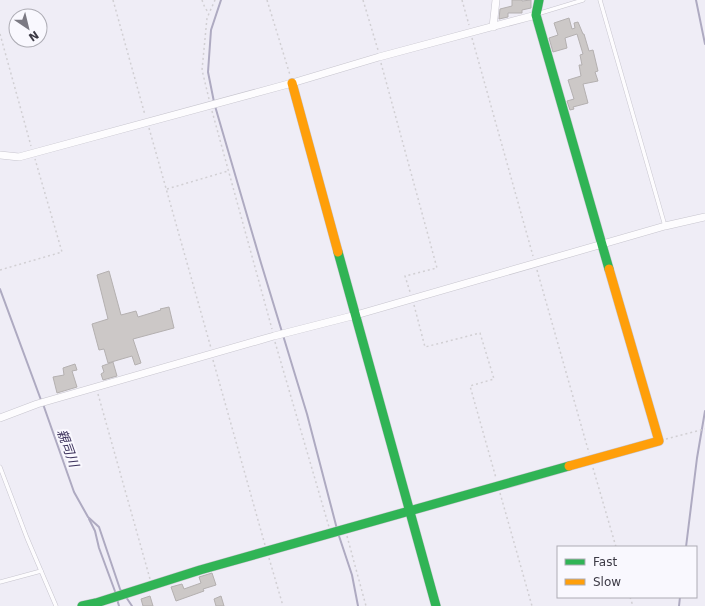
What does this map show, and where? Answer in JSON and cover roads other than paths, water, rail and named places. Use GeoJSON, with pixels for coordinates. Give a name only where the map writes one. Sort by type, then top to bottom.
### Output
{"type":"FeatureCollection","features":[{"type":"Feature","properties":{"kind":"street"},"geometry":{"type":"LineString","coordinates":[[493,27],[496,0]]}},
{"type":"Feature","properties":{"kind":"street"},"geometry":{"type":"LineString","coordinates":[[82,606],[152,586],[200,570],[659,441],[536,15],[539,0]]}},
{"type":"Feature","properties":{"kind":"street"},"geometry":{"type":"LineString","coordinates":[[0,155],[19,157],[292,83],[379,56],[536,15]]}},
{"type":"Feature","properties":{"kind":"street"},"geometry":{"type":"LineString","coordinates":[[292,83],[436,606]]}},
{"type":"Feature","properties":{"kind":"street"},"geometry":{"type":"LineString","coordinates":[[0,418],[37,404],[274,336],[356,315],[665,226],[705,217]]}},
{"type":"Feature","properties":{"kind":"lane"},"geometry":{"type":"LineString","coordinates":[[536,15],[583,0]]}},
{"type":"Feature","properties":{"kind":"lane"},"geometry":{"type":"LineString","coordinates":[[600,0],[665,226]]}},
{"type":"Feature","properties":{"kind":"lane"},"geometry":{"type":"LineString","coordinates":[[0,467],[56,606]]}},
{"type":"Feature","properties":{"kind":"lane"},"geometry":{"type":"LineString","coordinates":[[0,582],[41,571]]}},
{"type":"Feature","properties":{"kind":"waterway"},"geometry":{"type":"LineString","coordinates":[[214,102],[208,72],[211,30],[221,0]]}},
{"type":"Feature","properties":{"kind":"waterway"},"geometry":{"type":"LineString","coordinates":[[696,0],[705,44]]}},
{"type":"Feature","properties":{"kind":"waterway"},"geometry":{"type":"LineString","coordinates":[[215,106],[307,414],[337,529]]}},
{"type":"Feature","properties":{"kind":"waterway","name":"親司川"},"geometry":{"type":"LineString","coordinates":[[0,289],[41,400]]}},
{"type":"Feature","properties":{"kind":"waterway","name":"親司川"},"geometry":{"type":"LineString","coordinates":[[43,404],[74,492],[88,517],[99,527],[122,592]]}},
{"type":"Feature","properties":{"kind":"waterway"},"geometry":{"type":"LineString","coordinates":[[686,546],[697,458],[705,411]]}},
{"type":"Feature","properties":{"kind":"waterway"},"geometry":{"type":"LineString","coordinates":[[89,519],[95,531],[99,548],[116,594]]}},
{"type":"Feature","properties":{"kind":"waterway"},"geometry":{"type":"LineString","coordinates":[[338,533],[352,575],[358,606]]}},
{"type":"Feature","properties":{"kind":"waterway","name":"親司川"},"geometry":{"type":"LineString","coordinates":[[126,597],[132,606]]}},
{"type":"Feature","properties":{"kind":"waterway"},"geometry":{"type":"LineString","coordinates":[[679,606],[680,598]]}},
{"type":"Feature","properties":{"kind":"waterway"},"geometry":{"type":"LineString","coordinates":[[117,599],[119,606]]}}]}
